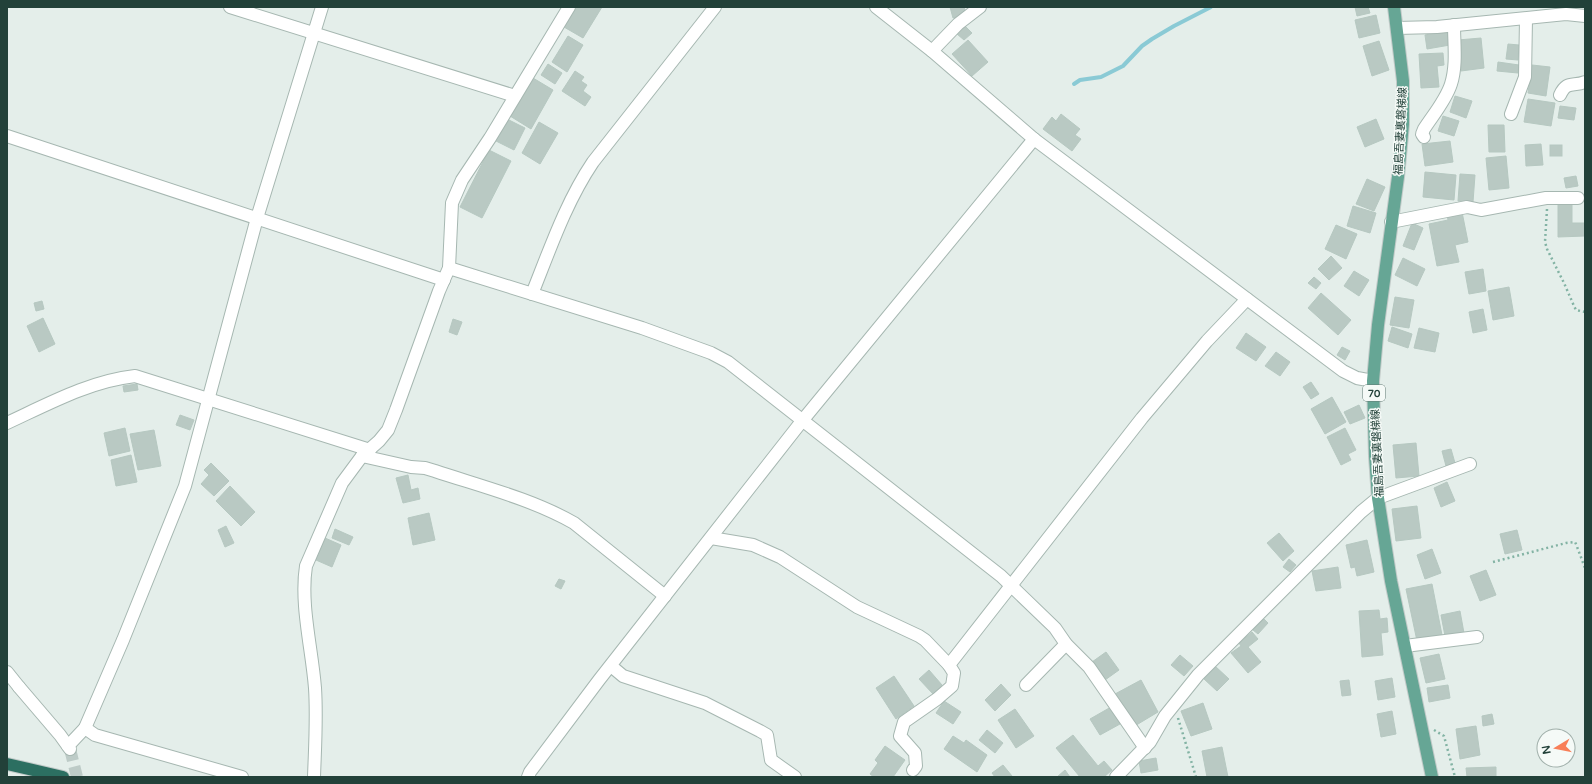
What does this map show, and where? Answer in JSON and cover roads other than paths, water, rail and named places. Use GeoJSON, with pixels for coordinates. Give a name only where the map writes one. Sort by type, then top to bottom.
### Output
{"type":"FeatureCollection","features":[{"type":"Feature","properties":{"kind":"highway"},"geometry":{"type":"LineString","coordinates":[[7,764],[63,777]]}},
{"type":"Feature","properties":{"kind":"main road","name":"福島吾妻裏磐梯線"},"geometry":{"type":"LineString","coordinates":[[1394,7],[1403,81],[1403,124],[1398,177],[1378,325],[1373,381],[1375,456],[1378,498],[1392,581],[1432,777]]}},
{"type":"Feature","properties":{"kind":"street"},"geometry":{"type":"LineString","coordinates":[[230,7],[515,96]]}},
{"type":"Feature","properties":{"kind":"street"},"geometry":{"type":"LineString","coordinates":[[7,672],[60,735],[69,748],[85,728],[186,486],[257,218],[322,7]]}},
{"type":"Feature","properties":{"kind":"street"},"geometry":{"type":"LineString","coordinates":[[314,777],[316,736],[315,688],[304,578],[306,566],[342,483],[366,453],[388,430],[449,268],[452,203],[462,180],[490,138],[569,7]]}},
{"type":"Feature","properties":{"kind":"street"},"geometry":{"type":"LineString","coordinates":[[532,294],[565,211],[580,180],[715,7]]}},
{"type":"Feature","properties":{"kind":"street"},"geometry":{"type":"LineString","coordinates":[[876,7],[932,51],[1034,139],[1342,371],[1357,378],[1373,381]]}},
{"type":"Feature","properties":{"kind":"street"},"geometry":{"type":"LineString","coordinates":[[932,51],[958,24],[980,7]]}},
{"type":"Feature","properties":{"kind":"street"},"geometry":{"type":"LineString","coordinates":[[1397,28],[1454,25],[1523,15],[1566,14],[1585,16]]}},
{"type":"Feature","properties":{"kind":"street"},"geometry":{"type":"LineString","coordinates":[[1511,114],[1525,77],[1523,15]]}},
{"type":"Feature","properties":{"kind":"street"},"geometry":{"type":"LineString","coordinates":[[1424,137],[1422,134],[1424,129],[1447,93],[1451,84],[1454,53],[1454,25]]}},
{"type":"Feature","properties":{"kind":"street"},"geometry":{"type":"LineString","coordinates":[[1560,95],[1564,88],[1569,84],[1585,82]]}},
{"type":"Feature","properties":{"kind":"street"},"geometry":{"type":"LineString","coordinates":[[7,136],[444,280]]}},
{"type":"Feature","properties":{"kind":"street"},"geometry":{"type":"LineString","coordinates":[[528,777],[530,772],[611,666],[802,421],[1034,139]]}},
{"type":"Feature","properties":{"kind":"street"},"geometry":{"type":"LineString","coordinates":[[1391,222],[1467,207],[1481,210],[1546,198],[1578,198]]}},
{"type":"Feature","properties":{"kind":"street"},"geometry":{"type":"LineString","coordinates":[[449,268],[634,325],[711,353],[728,362],[1011,585],[1055,628],[1066,644],[1090,667],[1145,748]]}},
{"type":"Feature","properties":{"kind":"street"},"geometry":{"type":"LineString","coordinates":[[949,665],[1142,418],[1207,341],[1247,299]]}},
{"type":"Feature","properties":{"kind":"street"},"geometry":{"type":"LineString","coordinates":[[7,422],[67,395],[120,378],[135,376],[208,399],[366,453],[411,467],[425,468],[435,471],[528,502],[560,515],[574,523],[665,596]]}},
{"type":"Feature","properties":{"kind":"street"},"geometry":{"type":"LineString","coordinates":[[1116,777],[1150,742],[1165,716],[1198,675],[1361,512],[1378,498],[1470,464]]}},
{"type":"Feature","properties":{"kind":"street"},"geometry":{"type":"LineString","coordinates":[[711,538],[753,545],[780,557],[857,606],[919,636],[925,640],[949,665],[954,673],[952,686],[941,696],[904,722],[900,730],[900,736],[915,753],[916,766],[913,770]]}},
{"type":"Feature","properties":{"kind":"street"},"geometry":{"type":"LineString","coordinates":[[1405,646],[1477,637]]}},
{"type":"Feature","properties":{"kind":"street"},"geometry":{"type":"LineString","coordinates":[[1026,685],[1066,644]]}},
{"type":"Feature","properties":{"kind":"street"},"geometry":{"type":"LineString","coordinates":[[611,666],[622,676],[705,704],[767,735],[771,760],[795,777]]}},
{"type":"Feature","properties":{"kind":"street"},"geometry":{"type":"LineString","coordinates":[[85,728],[95,735],[242,777]]}},
{"type":"Feature","properties":{"kind":"waterway"},"geometry":{"type":"LineString","coordinates":[[1074,84],[1080,80],[1101,77],[1123,66],[1142,46],[1152,39],[1211,7]]}},
{"type":"Feature","properties":{"kind":"tunnel"},"geometry":{"type":"LineString","coordinates":[[70,749],[77,777]]}}]}
